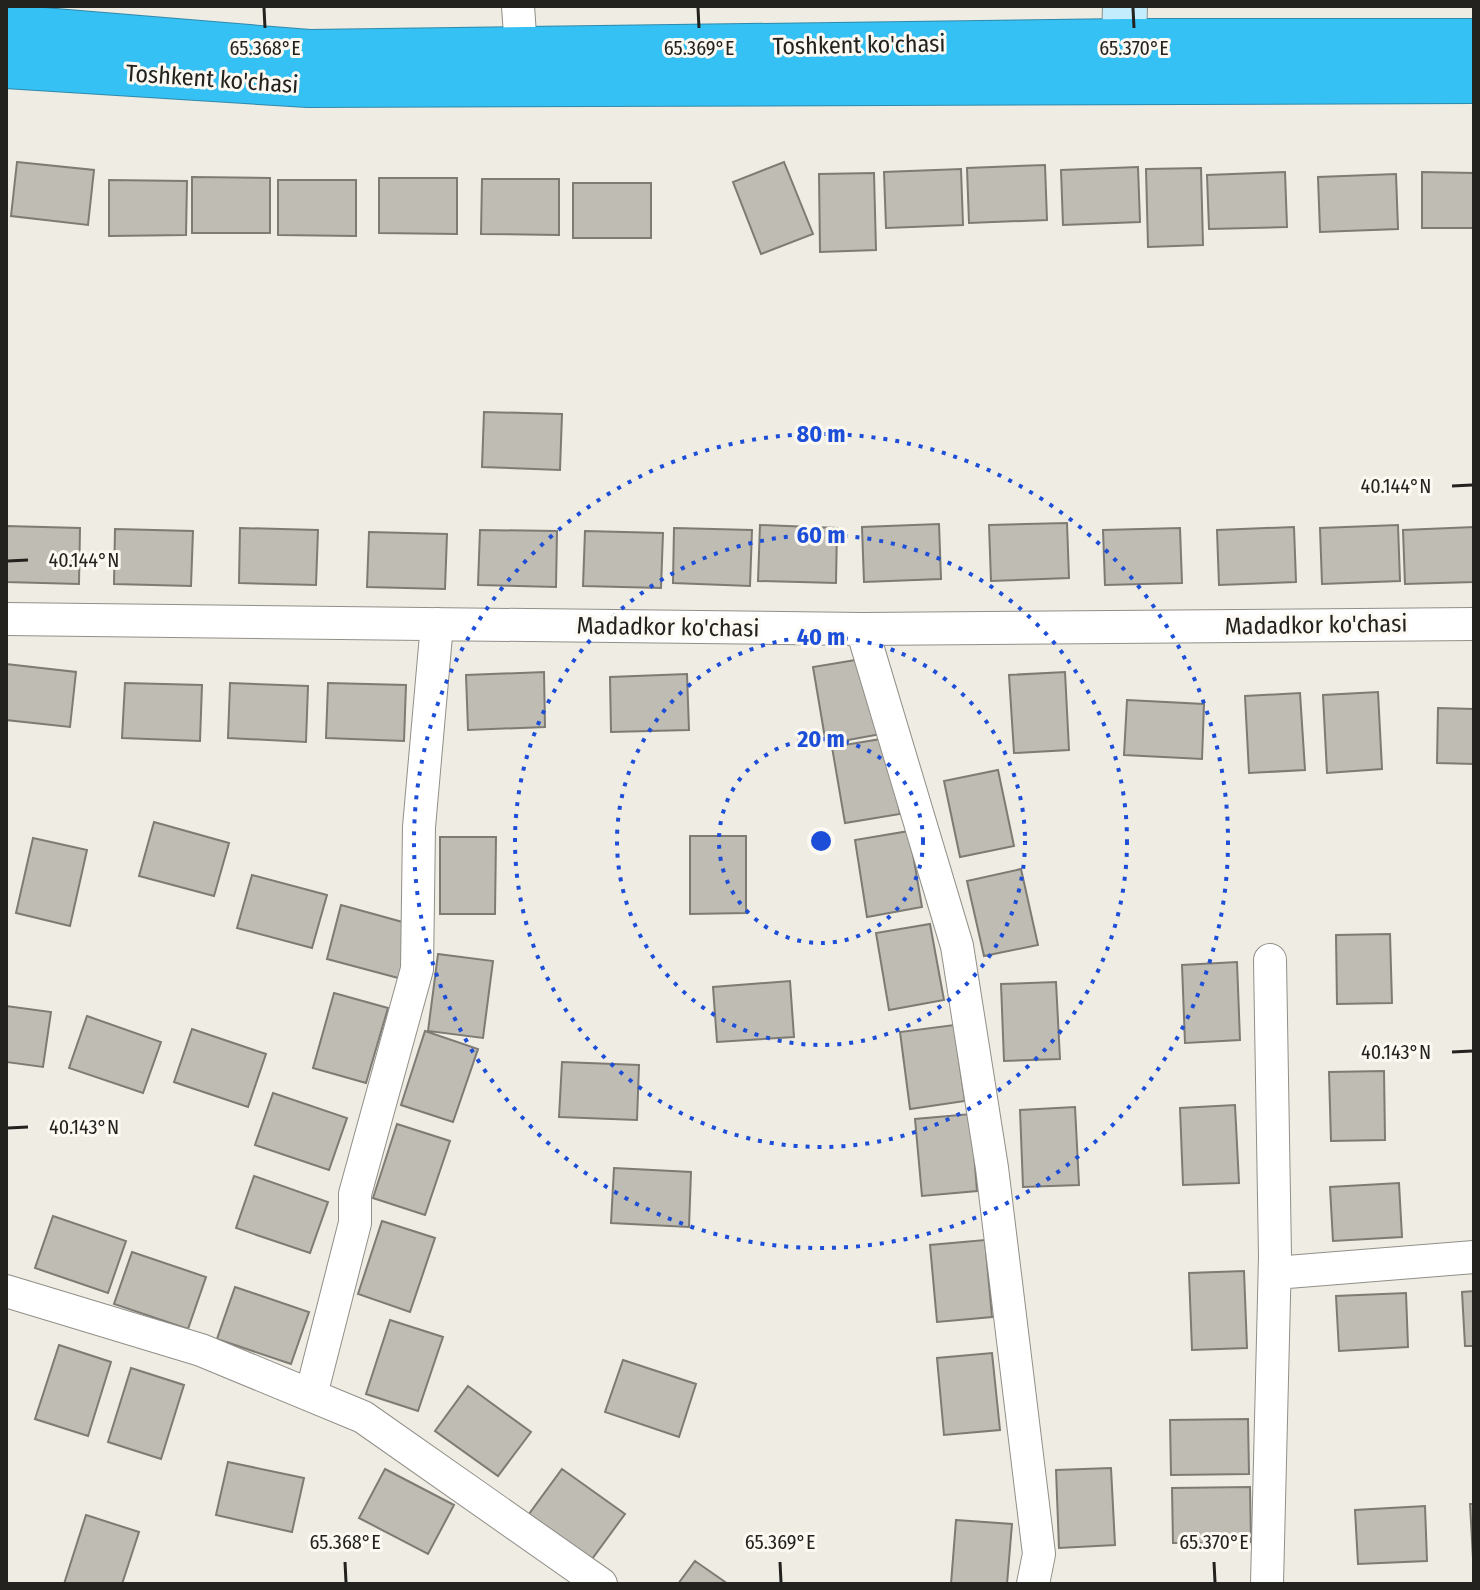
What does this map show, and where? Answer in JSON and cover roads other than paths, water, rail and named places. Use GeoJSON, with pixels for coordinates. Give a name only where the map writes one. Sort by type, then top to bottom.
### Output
{"type":"FeatureCollection","features":[{"type":"Feature","properties":{"kind":"highway","name":"Toshkent ko'chasi"},"geometry":{"type":"LineString","coordinates":[[6,27],[309,52],[1474,41]]}},
{"type":"Feature","properties":{"kind":"highway","name":"Toshkent ko'chasi"},"geometry":{"type":"LineString","coordinates":[[6,66],[308,85],[1124,44],[1474,81]]}},
{"type":"Feature","properties":{"kind":"street"},"geometry":{"type":"LineString","coordinates":[[518,6],[521,49]]}},
{"type":"Feature","properties":{"kind":"street","name":"Madadkor ko'chasi"},"geometry":{"type":"LineString","coordinates":[[6,619],[862,629],[1474,624]]}},
{"type":"Feature","properties":{"kind":"street"},"geometry":{"type":"LineString","coordinates":[[311,1395],[355,1223],[355,1194],[417,969],[419,827],[437,624]]}},
{"type":"Feature","properties":{"kind":"street"},"geometry":{"type":"LineString","coordinates":[[862,629],[957,946],[992,1168],[1039,1554],[1033,1584]]}},
{"type":"Feature","properties":{"kind":"street"},"geometry":{"type":"LineString","coordinates":[[1267,1584],[1275,1273],[1270,960]]}},
{"type":"Feature","properties":{"kind":"street"},"geometry":{"type":"LineString","coordinates":[[1275,1273],[1474,1257]]}},
{"type":"Feature","properties":{"kind":"street"},"geometry":{"type":"LineString","coordinates":[[6,1291],[201,1350],[363,1417],[601,1584]]}}]}
